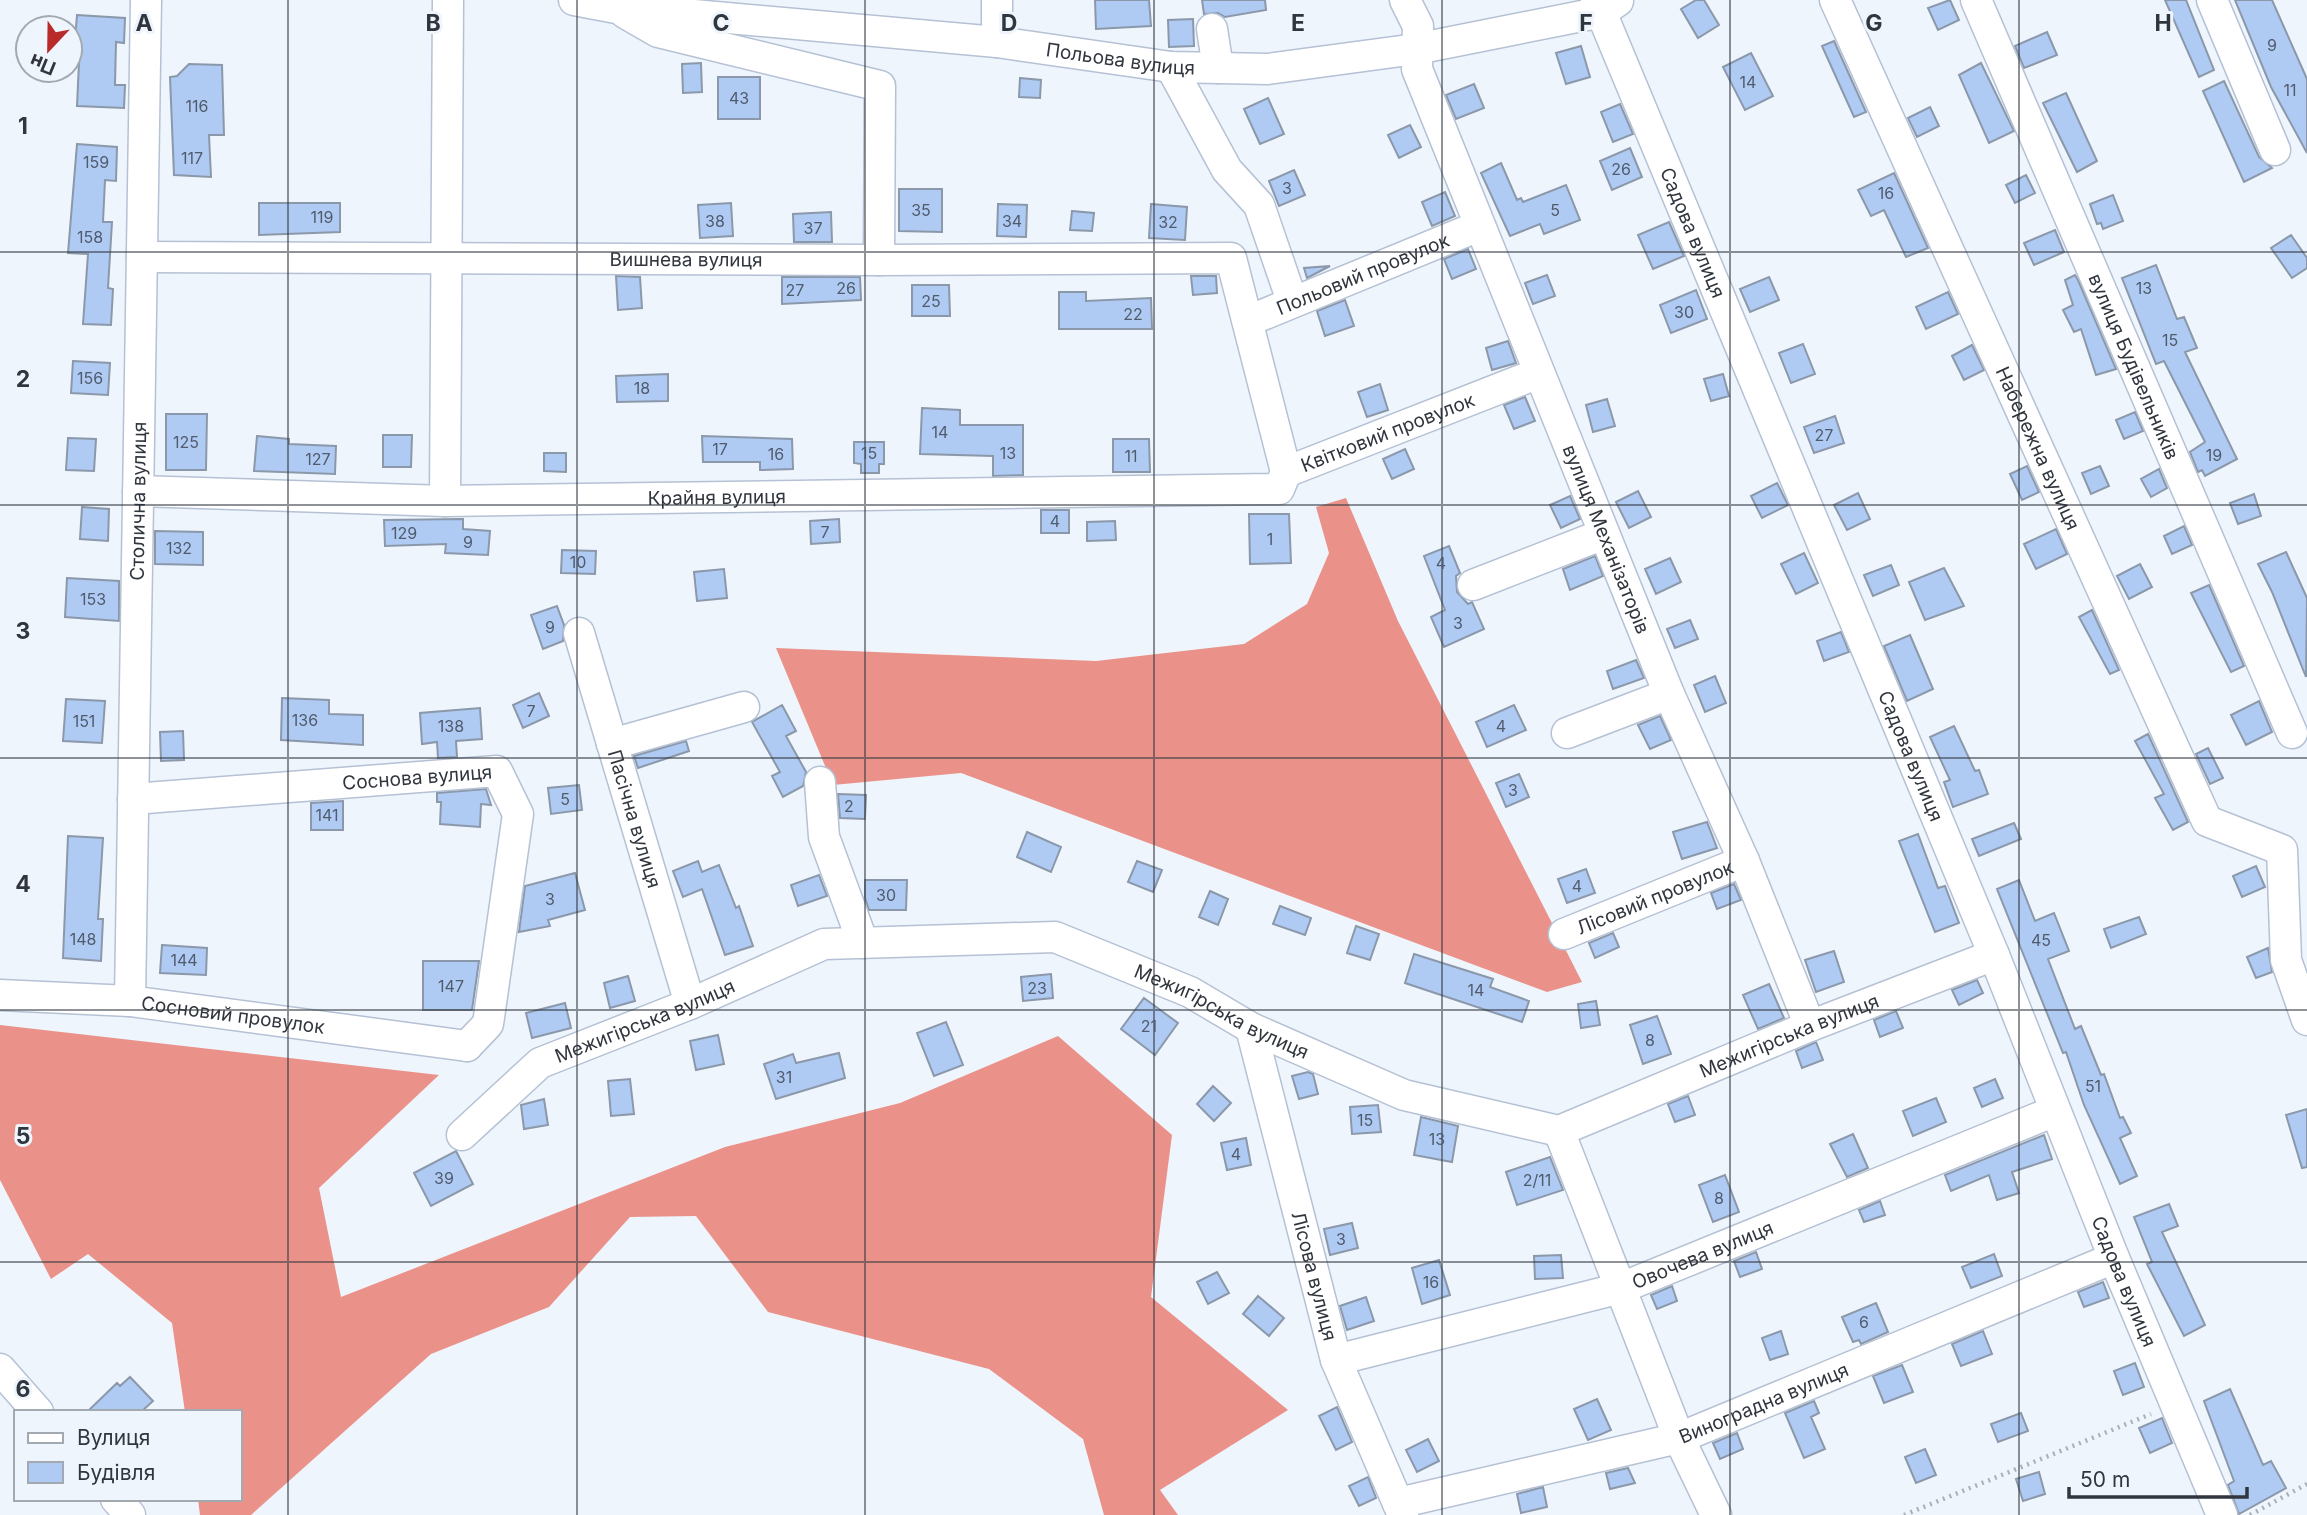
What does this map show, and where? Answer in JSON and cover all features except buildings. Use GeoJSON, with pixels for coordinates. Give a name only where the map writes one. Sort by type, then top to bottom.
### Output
{"type":"FeatureCollection","features":[{"type":"Feature","properties":{"kind":"street","name":"Столична вулиця"},"geometry":{"type":"LineString","coordinates":[[130,1001],[146,0]]}},
{"type":"Feature","properties":{"kind":"street"},"geometry":{"type":"LineString","coordinates":[[444,501],[448,0]]}},
{"type":"Feature","properties":{"kind":"street","name":"Польова вулиця"},"geometry":{"type":"LineString","coordinates":[[574,0],[616,8],[997,42],[1171,67],[1268,69],[1416,49],[1605,4]]}},
{"type":"Feature","properties":{"kind":"street"},"geometry":{"type":"LineString","coordinates":[[997,0],[997,42]]}},
{"type":"Feature","properties":{"kind":"street","name":"вулиця Механізаторів"},"geometry":{"type":"LineString","coordinates":[[1405,0],[1418,26],[1417,69],[1670,694],[1744,861],[1810,1026]]}},
{"type":"Feature","properties":{"kind":"street","name":"Набережна вулиця"},"geometry":{"type":"LineString","coordinates":[[1835,0],[2207,821],[2282,850],[2286,960],[2307,1020]]}},
{"type":"Feature","properties":{"kind":"street","name":"вулиця Будівельників"},"geometry":{"type":"LineString","coordinates":[[1976,0],[2292,733]]}},
{"type":"Feature","properties":{"kind":"street"},"geometry":{"type":"LineString","coordinates":[[2212,0],[2275,150]]}},
{"type":"Feature","properties":{"kind":"street","name":"Садова вулиця"},"geometry":{"type":"LineString","coordinates":[[1605,4],[1994,955],[2174,1405],[2222,1515]]}},
{"type":"Feature","properties":{"kind":"street","name":"Польова вулиця"},"geometry":{"type":"LineString","coordinates":[[616,8],[658,32],[880,86],[879,260]]}},
{"type":"Feature","properties":{"kind":"street"},"geometry":{"type":"LineString","coordinates":[[1212,29],[1218,68]]}},
{"type":"Feature","properties":{"kind":"street"},"geometry":{"type":"LineString","coordinates":[[1171,67],[1227,170],[1259,205],[1290,295]]}},
{"type":"Feature","properties":{"kind":"street","name":"Польовий провулок"},"geometry":{"type":"LineString","coordinates":[[1248,321],[1479,226]]}},
{"type":"Feature","properties":{"kind":"street","name":"Вишнева вулиця"},"geometry":{"type":"LineString","coordinates":[[142,257],[879,260],[1231,258]]}},
{"type":"Feature","properties":{"kind":"street","name":"Квітковий провулок"},"geometry":{"type":"LineString","coordinates":[[1231,258],[1286,472],[1539,373]]}},
{"type":"Feature","properties":{"kind":"street","name":"Крайня вулиця"},"geometry":{"type":"LineString","coordinates":[[138,491],[444,501],[1279,489],[1286,472]]}},
{"type":"Feature","properties":{"kind":"street"},"geometry":{"type":"LineString","coordinates":[[1473,585],[1605,534]]}},
{"type":"Feature","properties":{"kind":"street","name":"Пасічна вулиця"},"geometry":{"type":"LineString","coordinates":[[579,633],[690,1004]]}},
{"type":"Feature","properties":{"kind":"street"},"geometry":{"type":"LineString","coordinates":[[1567,733],[1670,694]]}},
{"type":"Feature","properties":{"kind":"street"},"geometry":{"type":"LineString","coordinates":[[612,744],[744,707]]}},
{"type":"Feature","properties":{"kind":"street","name":"Соснова вулиця"},"geometry":{"type":"LineString","coordinates":[[133,799],[497,771],[518,814],[488,1024],[468,1057]]}},
{"type":"Feature","properties":{"kind":"street"},"geometry":{"type":"LineString","coordinates":[[820,782],[824,837],[863,943]]}},
{"type":"Feature","properties":{"kind":"street","name":"Лісовий провулок"},"geometry":{"type":"LineString","coordinates":[[1564,934],[1744,861]]}},
{"type":"Feature","properties":{"kind":"street","name":"Межигірська вулиця"},"geometry":{"type":"LineString","coordinates":[[462,1135],[540,1063],[690,1004],[824,944],[1055,937],[1190,992],[1251,1028],[1404,1095],[1559,1131],[1810,1026],[1994,955]]}},
{"type":"Feature","properties":{"kind":"street","name":"Сосновий провулок"},"geometry":{"type":"LineString","coordinates":[[0,995],[130,1001],[468,1057]]}},
{"type":"Feature","properties":{"kind":"street","name":"Лісова вулиця"},"geometry":{"type":"LineString","coordinates":[[1251,1028],[1336,1360],[1401,1509]]}},
{"type":"Feature","properties":{"kind":"street","name":"Овочева вулиця"},"geometry":{"type":"LineString","coordinates":[[1336,1360],[1621,1288],[2055,1111]]}},
{"type":"Feature","properties":{"kind":"street"},"geometry":{"type":"LineString","coordinates":[[1559,1131],[1679,1437],[1716,1515]]}},
{"type":"Feature","properties":{"kind":"street","name":"Виноградна вулиця"},"geometry":{"type":"LineString","coordinates":[[1401,1509],[1679,1437],[2114,1258]]}},
{"type":"Feature","properties":{"kind":"street"},"geometry":{"type":"LineString","coordinates":[[0,1369],[36,1410]]}},
{"type":"Feature","properties":{"kind":"street"},"geometry":{"type":"LineString","coordinates":[[118,1501],[131,1515]]}},
{"type":"Feature","properties":{"kind":"path"},"geometry":{"type":"LineString","coordinates":[[1904,1515],[2174,1405]]}},
{"type":"Feature","properties":{"kind":"path"},"geometry":{"type":"LineString","coordinates":[[2249,1515],[2307,1484]]}},
{"type":"Feature","properties":{"kind":"shaded area"},"geometry":{"type":"Polygon","coordinates":[[[1346,498],[1398,621],[1582,982],[1547,992],[961,773],[833,785],[776,648],[1096,661],[1244,644],[1307,604],[1329,553],[1316,507],[1346,498]]]}},
{"type":"Feature","properties":{"kind":"shaded area"},"geometry":{"type":"Polygon","coordinates":[[[0,1025],[439,1075],[319,1188],[341,1297],[725,1147],[900,1103],[1058,1036],[1172,1135],[1151,1297],[1288,1410],[1160,1490],[1178,1515],[1104,1515],[1083,1439],[989,1369],[768,1312],[696,1216],[630,1217],[549,1307],[431,1354],[251,1515],[200,1515],[198,1501],[242,1501],[242,1410],[185,1410],[172,1323],[88,1254],[51,1279],[0,1180],[0,1025]]]}}]}
